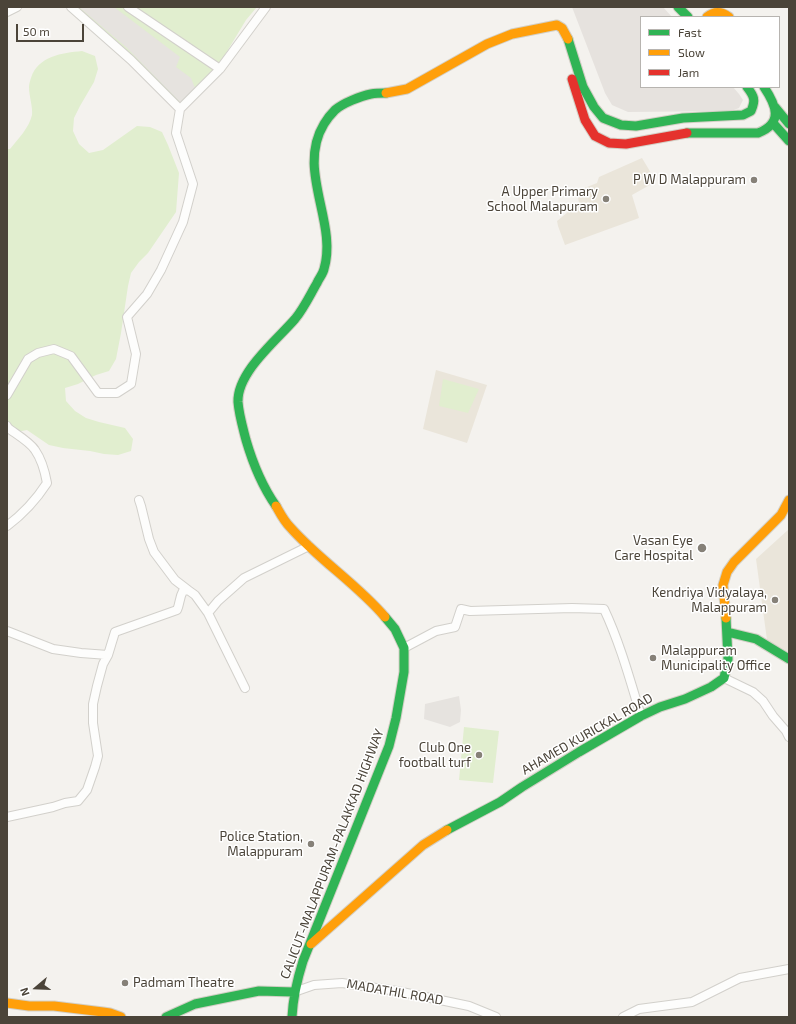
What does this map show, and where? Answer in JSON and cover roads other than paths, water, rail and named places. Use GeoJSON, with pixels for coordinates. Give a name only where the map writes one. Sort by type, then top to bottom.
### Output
{"type":"FeatureCollection","features":[{"type":"Feature","properties":{"kind":"main road"},"geometry":{"type":"LineString","coordinates":[[678,7],[687,16]]}},
{"type":"Feature","properties":{"kind":"main road"},"geometry":{"type":"LineString","coordinates":[[708,16],[714,12],[726,13]]}},
{"type":"Feature","properties":{"kind":"main road","name":"CALICUT-MALAPPURAM-PALAKKAD HIGHWAY"},"geometry":{"type":"LineString","coordinates":[[292,1017],[294,992],[309,946],[388,746],[396,718],[404,672],[404,648],[395,630],[375,605],[289,526],[269,496],[253,462],[242,426],[238,401],[242,382],[261,355],[296,318],[324,270],[327,253],[326,234],[314,167],[315,145],[321,129],[327,118],[336,109],[351,101],[371,94],[406,89],[487,44],[512,34],[557,25],[562,28],[568,38],[583,87],[594,108],[604,118],[621,125],[636,126],[683,118],[743,115],[751,111],[754,104],[752,94],[748,88]]}},
{"type":"Feature","properties":{"kind":"main road"},"geometry":{"type":"LineString","coordinates":[[543,27],[557,33],[564,46],[574,88],[585,120],[595,136],[609,143],[626,144],[686,133],[758,133],[766,131],[773,123],[776,116],[775,107]]}},
{"type":"Feature","properties":{"kind":"main road"},"geometry":{"type":"LineString","coordinates":[[765,88],[775,107],[789,124]]}},
{"type":"Feature","properties":{"kind":"main road"},"geometry":{"type":"LineString","coordinates":[[773,123],[789,141]]}},
{"type":"Feature","properties":{"kind":"main road"},"geometry":{"type":"LineString","coordinates":[[724,678],[728,659],[726,610],[723,585],[727,572],[734,562],[781,515],[789,500]]}},
{"type":"Feature","properties":{"kind":"main road"},"geometry":{"type":"LineString","coordinates":[[727,632],[756,639],[789,659]]}},
{"type":"Feature","properties":{"kind":"main road","name":"AHAMED KURICKAL ROAD"},"geometry":{"type":"LineString","coordinates":[[309,946],[423,845],[500,802],[579,752],[641,716],[660,707],[685,699],[711,687],[724,678]]}},
{"type":"Feature","properties":{"kind":"main road"},"geometry":{"type":"LineString","coordinates":[[166,1017],[195,1004],[259,991],[294,992]]}},
{"type":"Feature","properties":{"kind":"main road"},"geometry":{"type":"LineString","coordinates":[[7,1003],[29,1006],[54,1006],[103,1012],[121,1017]]}},
{"type":"Feature","properties":{"kind":"street"},"geometry":{"type":"LineString","coordinates":[[7,12],[17,7]]}},
{"type":"Feature","properties":{"kind":"street"},"geometry":{"type":"LineString","coordinates":[[71,7],[131,60],[180,109]]}},
{"type":"Feature","properties":{"kind":"street"},"geometry":{"type":"LineString","coordinates":[[128,7],[220,70]]}},
{"type":"Feature","properties":{"kind":"street"},"geometry":{"type":"LineString","coordinates":[[7,395],[28,359],[54,349],[71,356],[98,393],[117,393],[131,384],[136,354],[127,317],[147,294],[161,270],[182,222],[193,184],[176,133],[180,109],[220,70],[266,7]]}},
{"type":"Feature","properties":{"kind":"street"},"geometry":{"type":"LineString","coordinates":[[7,426],[35,449],[43,467],[47,483],[35,500],[18,518],[7,526]]}},
{"type":"Feature","properties":{"kind":"street"},"geometry":{"type":"LineString","coordinates":[[139,500],[148,539],[154,552],[175,580],[195,595],[208,613],[245,688]]}},
{"type":"Feature","properties":{"kind":"street"},"geometry":{"type":"LineString","coordinates":[[208,613],[218,601],[244,578],[309,546]]}},
{"type":"Feature","properties":{"kind":"street"},"geometry":{"type":"LineString","coordinates":[[7,817],[78,801],[86,790],[98,756],[94,723],[94,704],[103,664],[108,655],[115,632],[177,610],[180,596],[183,591],[188,590]]}},
{"type":"Feature","properties":{"kind":"street"},"geometry":{"type":"LineString","coordinates":[[404,648],[436,631],[455,627],[461,609],[470,611],[572,608],[604,609],[624,662],[641,716]]}},
{"type":"Feature","properties":{"kind":"street"},"geometry":{"type":"LineString","coordinates":[[7,631],[53,649],[108,655]]}},
{"type":"Feature","properties":{"kind":"street"},"geometry":{"type":"LineString","coordinates":[[724,678],[753,692],[763,701],[789,737]]}},
{"type":"Feature","properties":{"kind":"street"},"geometry":{"type":"LineString","coordinates":[[623,1017],[639,1009],[692,1002],[740,978],[789,969]]}},
{"type":"Feature","properties":{"kind":"street","name":"MADATHIL ROAD"},"geometry":{"type":"LineString","coordinates":[[294,992],[314,985],[342,983],[397,991],[469,1006],[496,1017]]}},
{"type":"Feature","properties":{"kind":"place","name":"P W D Malappuram"},"geometry":{"type":"Point","coordinates":[754,180]}},
{"type":"Feature","properties":{"kind":"place","name":"A Upper Primary School Malapuram"},"geometry":{"type":"Point","coordinates":[606,199]}},
{"type":"Feature","properties":{"kind":"place","name":"Vasan Eye Care Hospital"},"geometry":{"type":"Point","coordinates":[702,548]}},
{"type":"Feature","properties":{"kind":"place","name":"Kendriya Vidyalaya, Malappuram"},"geometry":{"type":"Point","coordinates":[775,600]}},
{"type":"Feature","properties":{"kind":"place","name":"Malappuram Municipality Office"},"geometry":{"type":"Point","coordinates":[653,658]}},
{"type":"Feature","properties":{"kind":"place","name":"Club One football turf"},"geometry":{"type":"Point","coordinates":[479,755]}},
{"type":"Feature","properties":{"kind":"place","name":"Police Station, Malappuram"},"geometry":{"type":"Point","coordinates":[311,844]}},
{"type":"Feature","properties":{"kind":"place","name":"Padmam Theatre"},"geometry":{"type":"Point","coordinates":[125,983]}}]}
